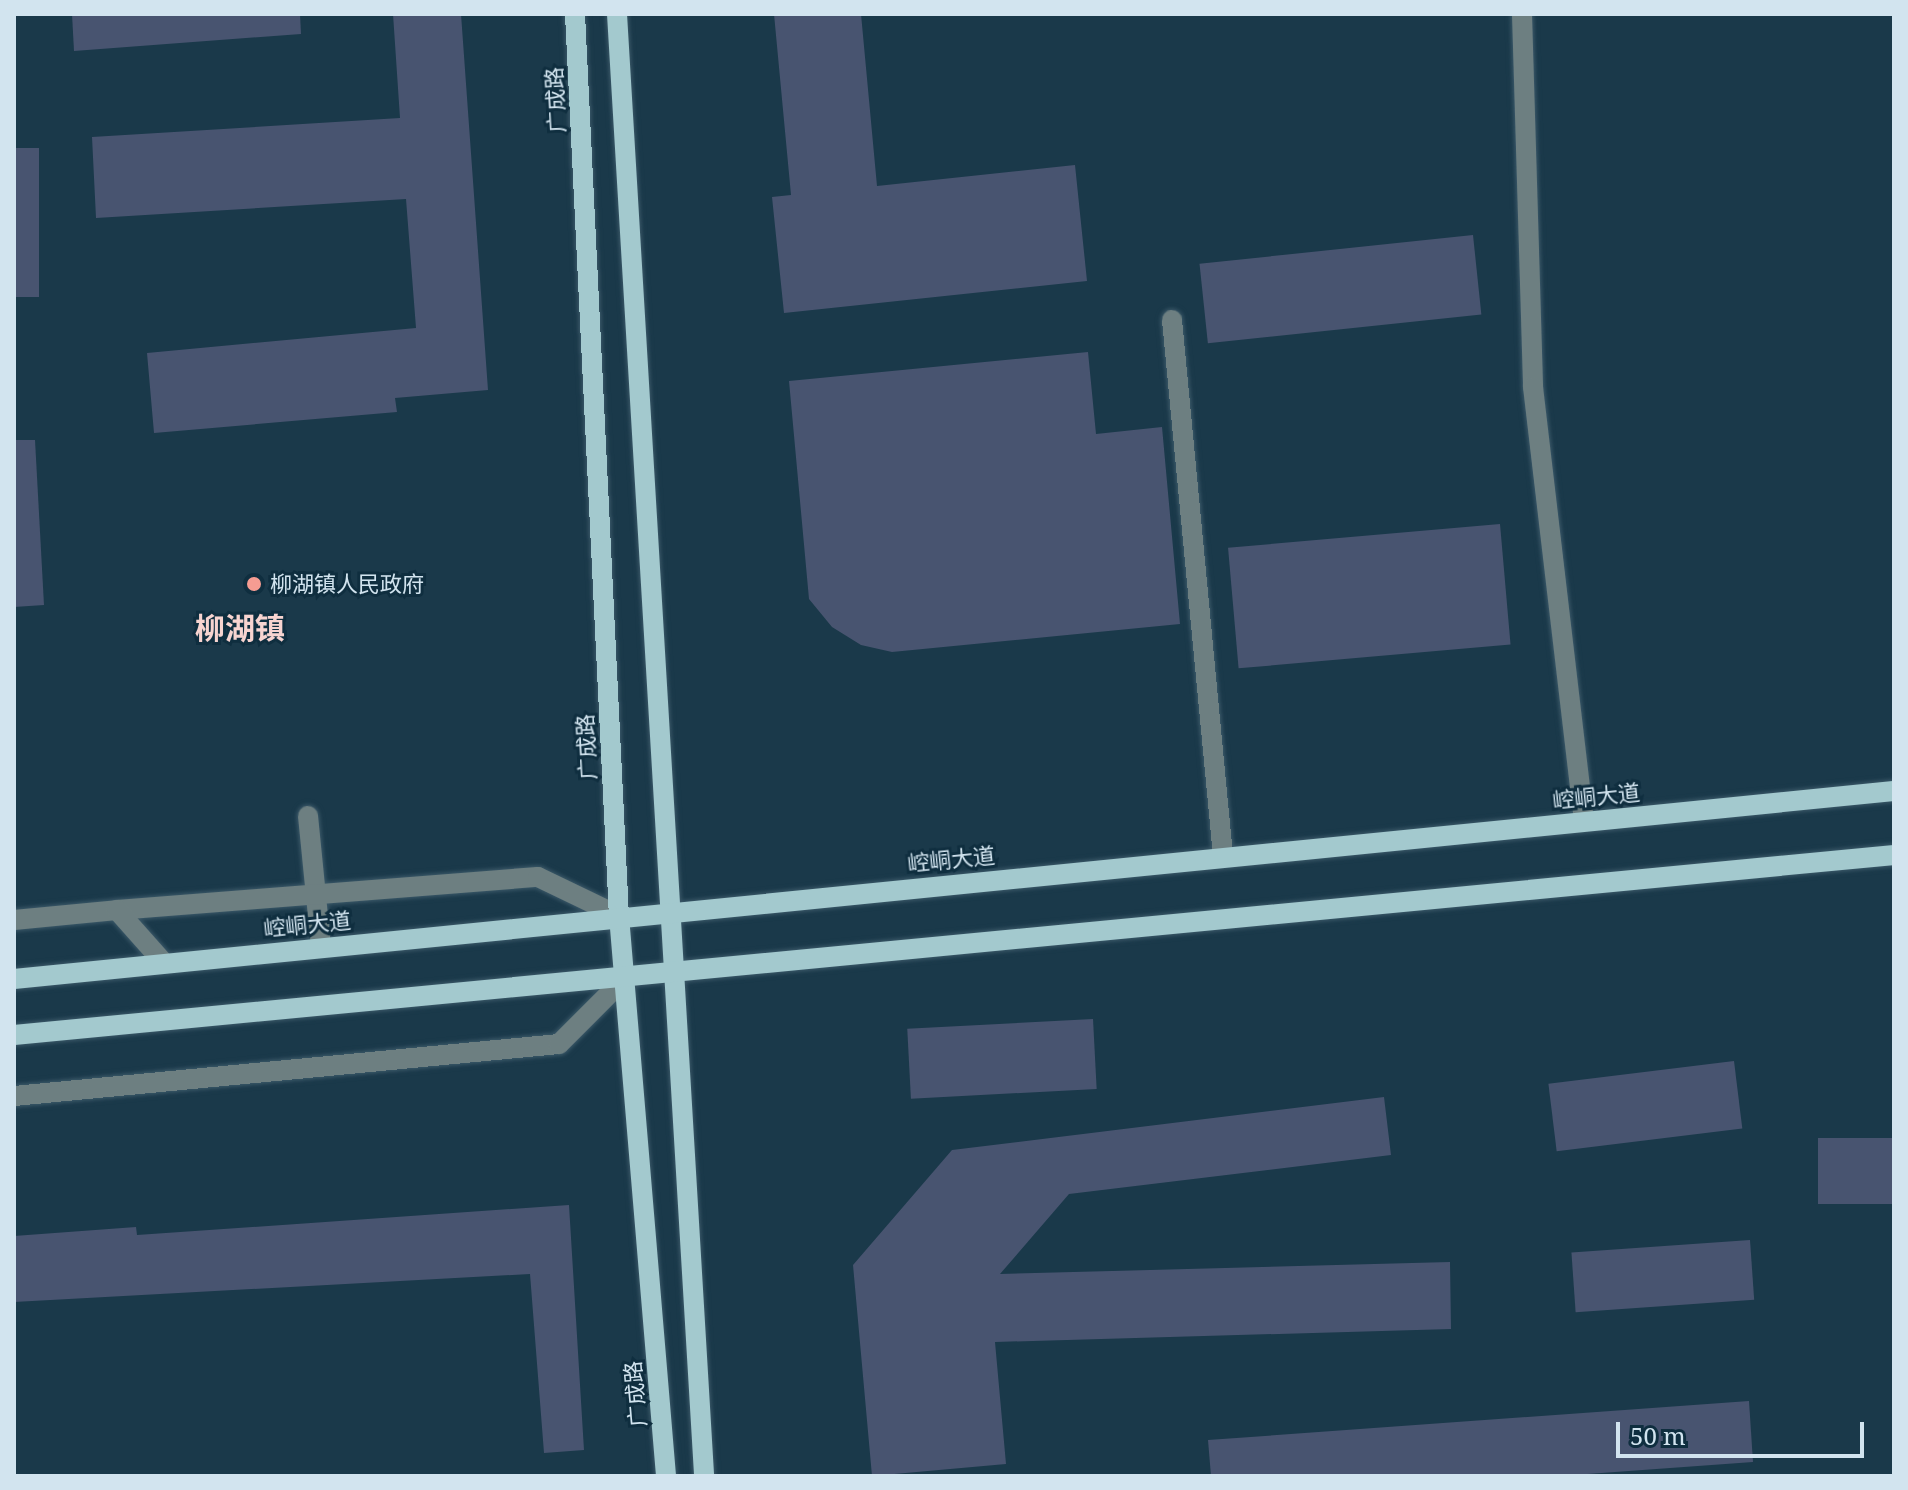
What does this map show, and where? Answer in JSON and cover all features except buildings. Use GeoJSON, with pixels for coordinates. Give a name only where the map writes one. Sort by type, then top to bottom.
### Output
{"type":"FeatureCollection","features":[{"type":"Feature","properties":{"kind":"main road","name":"广成路"},"geometry":{"type":"LineString","coordinates":[[575,14],[619,916],[666,1476]]}},
{"type":"Feature","properties":{"kind":"main road"},"geometry":{"type":"LineString","coordinates":[[617,14],[704,1476]]}},
{"type":"Feature","properties":{"kind":"main road","name":"崆峒大道"},"geometry":{"type":"LineString","coordinates":[[14,979],[619,916],[1894,791]]}},
{"type":"Feature","properties":{"kind":"main road"},"geometry":{"type":"LineString","coordinates":[[14,1035],[1894,855]]}},
{"type":"Feature","properties":{"kind":"street"},"geometry":{"type":"LineString","coordinates":[[1522,14],[1533,387],[1584,821]]}},
{"type":"Feature","properties":{"kind":"street"},"geometry":{"type":"LineString","coordinates":[[1172,320],[1223,856]]}},
{"type":"Feature","properties":{"kind":"street"},"geometry":{"type":"LineString","coordinates":[[308,816],[321,947]]}},
{"type":"Feature","properties":{"kind":"street"},"geometry":{"type":"LineString","coordinates":[[14,920],[538,877],[619,916]]}},
{"type":"Feature","properties":{"kind":"street"},"geometry":{"type":"LineString","coordinates":[[117,910],[164,963]]}},
{"type":"Feature","properties":{"kind":"street"},"geometry":{"type":"LineString","coordinates":[[14,1096],[559,1044],[624,979]]}},
{"type":"Feature","properties":{"kind":"place","name":"柳湖镇人民政府"},"geometry":{"type":"Point","coordinates":[254,584]}},
{"type":"Feature","properties":{"kind":"district","name":"柳湖镇"},"geometry":{"type":"Point","coordinates":[240,628]}}]}
